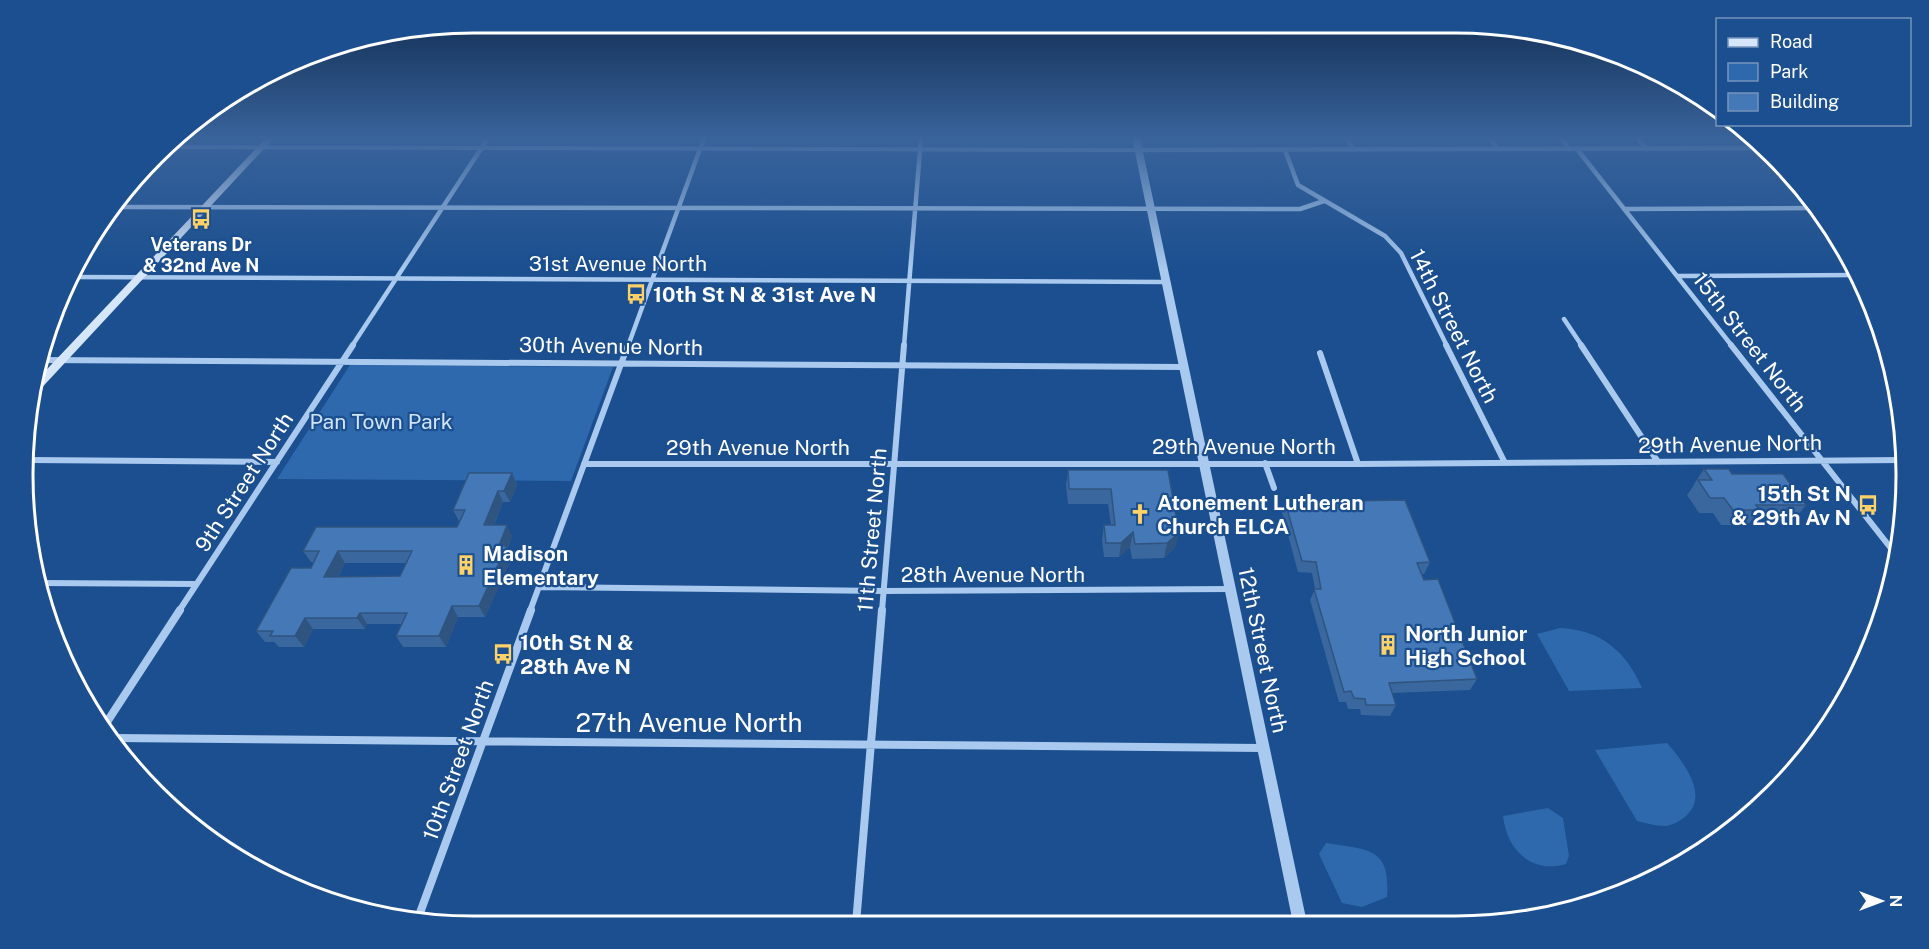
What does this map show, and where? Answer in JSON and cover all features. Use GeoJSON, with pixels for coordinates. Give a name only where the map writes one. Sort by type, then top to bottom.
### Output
{"type":"FeatureCollection","features":[{"type":"Feature","properties":{"kind":"main road"},"geometry":{"type":"LineString","coordinates":[[43,379],[227,182]]}},
{"type":"Feature","properties":{"kind":"street","name":"9th Street North"},"geometry":{"type":"LineString","coordinates":[[108,721],[459,182]]}},
{"type":"Feature","properties":{"kind":"street","name":"10th Street North"},"geometry":{"type":"LineString","coordinates":[[420,912],[688,182]]}},
{"type":"Feature","properties":{"kind":"street","name":"11th Street North"},"geometry":{"type":"LineString","coordinates":[[857,916],[917,182]]}},
{"type":"Feature","properties":{"kind":"street","name":"12th Street North"},"geometry":{"type":"LineString","coordinates":[[1145,182],[1299,916]]}},
{"type":"Feature","properties":{"kind":"street","name":"14th Street North"},"geometry":{"type":"LineString","coordinates":[[1297,182],[1384,236],[1401,253],[1504,461]]}},
{"type":"Feature","properties":{"kind":"street","name":"15th Street North"},"geometry":{"type":"LineString","coordinates":[[1603,182],[1890,547]]}},
{"type":"Feature","properties":{"kind":"street"},"geometry":{"type":"LineString","coordinates":[[123,207],[1300,209],[1324,201]]}},
{"type":"Feature","properties":{"kind":"street"},"geometry":{"type":"LineString","coordinates":[[1624,209],[1807,208]]}},
{"type":"Feature","properties":{"kind":"street"},"geometry":{"type":"LineString","coordinates":[[1677,276],[1848,275]]}},
{"type":"Feature","properties":{"kind":"street","name":"31st Avenue North"},"geometry":{"type":"LineString","coordinates":[[80,277],[1166,282]]}},
{"type":"Feature","properties":{"kind":"street"},"geometry":{"type":"LineString","coordinates":[[1564,319],[1658,462]]}},
{"type":"Feature","properties":{"kind":"street"},"geometry":{"type":"LineString","coordinates":[[1320,353],[1358,464]]}},
{"type":"Feature","properties":{"kind":"street","name":"30th Avenue North"},"geometry":{"type":"LineString","coordinates":[[48,360],[1184,367]]}},
{"type":"Feature","properties":{"kind":"street"},"geometry":{"type":"LineString","coordinates":[[33,460],[277,462]]}},
{"type":"Feature","properties":{"kind":"street","name":"29th Avenue North"},"geometry":{"type":"LineString","coordinates":[[584,464],[1203,462],[1358,464],[1504,461],[1896,460]]}},
{"type":"Feature","properties":{"kind":"street"},"geometry":{"type":"LineString","coordinates":[[1265,463],[1274,488]]}},
{"type":"Feature","properties":{"kind":"street"},"geometry":{"type":"LineString","coordinates":[[47,583],[196,584]]}},
{"type":"Feature","properties":{"kind":"street","name":"28th Avenue North"},"geometry":{"type":"LineString","coordinates":[[540,586],[883,591],[1230,589]]}},
{"type":"Feature","properties":{"kind":"street","name":"27th Avenue North"},"geometry":{"type":"LineString","coordinates":[[120,738],[1263,748]]}},
{"type":"Feature","properties":{"kind":"green space","name":"Pan Town Park"},"geometry":{"type":"Polygon","coordinates":[[[350,365],[613,367],[571,481],[277,479],[350,365]]]}},
{"type":"Feature","properties":{"kind":"green space"},"geometry":{"type":"Polygon","coordinates":[[[1560,628],[1588,633],[1610,645],[1628,663],[1642,688],[1569,691],[1537,634],[1560,628]]]}},
{"type":"Feature","properties":{"kind":"green space"},"geometry":{"type":"Polygon","coordinates":[[[1667,743],[1691,778],[1695,798],[1693,808],[1674,824],[1658,826],[1637,821],[1595,750],[1667,743]]]}},
{"type":"Feature","properties":{"kind":"green space"},"geometry":{"type":"Polygon","coordinates":[[[1548,808],[1563,818],[1569,856],[1566,864],[1542,866],[1532,862],[1515,849],[1505,828],[1503,816],[1548,808]]]}},
{"type":"Feature","properties":{"kind":"green space"},"geometry":{"type":"Polygon","coordinates":[[[1326,843],[1364,850],[1380,859],[1385,868],[1387,897],[1362,907],[1342,903],[1319,854],[1326,843]]]}},
{"type":"Feature","properties":{"kind":"building"},"geometry":{"type":"Polygon","coordinates":[[[1704,469],[1729,469],[1732,474],[1783,474],[1806,505],[1756,505],[1760,510],[1733,510],[1724,498],[1710,498],[1698,480],[1712,480],[1704,469]]]}},
{"type":"Feature","properties":{"kind":"building","name":"Atonement Lutheran Church ELCA"},"geometry":{"type":"Polygon","coordinates":[[[1068,470],[1168,470],[1179,533],[1167,543],[1135,544],[1133,532],[1121,543],[1106,543],[1104,525],[1115,525],[1111,489],[1069,489],[1068,470]]]}},
{"type":"Feature","properties":{"kind":"building","name":"Madison Elementary"},"geometry":{"type":"Polygon","coordinates":[[[469,473],[512,473],[504,491],[498,491],[484,525],[507,525],[499,546],[507,546],[479,606],[452,606],[439,636],[396,636],[407,613],[360,613],[357,618],[305,618],[295,636],[270,636],[273,631],[256,631],[291,568],[311,568],[319,551],[303,551],[316,527],[457,527],[465,510],[453,510],[469,473]],[[338,551],[324,577],[400,576],[412,551],[338,551]]]}},
{"type":"Feature","properties":{"kind":"building","name":"North Junior High School"},"geometry":{"type":"Polygon","coordinates":[[[1405,500],[1430,562],[1417,563],[1424,580],[1438,579],[1477,679],[1389,683],[1396,705],[1366,705],[1365,699],[1354,698],[1351,691],[1344,692],[1314,589],[1321,589],[1316,562],[1302,561],[1285,502],[1405,500]]]}},
{"type":"Feature","properties":{"kind":"place","name":"Veterans Dr & 32nd Ave N"},"geometry":{"type":"Point","coordinates":[201,219]}},
{"type":"Feature","properties":{"kind":"place","name":"10th St N & 31st Ave N"},"geometry":{"type":"Point","coordinates":[636,294]}},
{"type":"Feature","properties":{"kind":"place","name":"15th St N & 29th Av N"},"geometry":{"type":"Point","coordinates":[1868,505]}},
{"type":"Feature","properties":{"kind":"place","name":"Atonement Lutheran Church ELCA"},"geometry":{"type":"Point","coordinates":[1140,514]}},
{"type":"Feature","properties":{"kind":"place","name":"Madison Elementary"},"geometry":{"type":"Point","coordinates":[466,565]}},
{"type":"Feature","properties":{"kind":"place","name":"North Junior High School"},"geometry":{"type":"Point","coordinates":[1388,645]}},
{"type":"Feature","properties":{"kind":"place","name":"10th St N & 28th Ave N"},"geometry":{"type":"Point","coordinates":[503,654]}}]}
